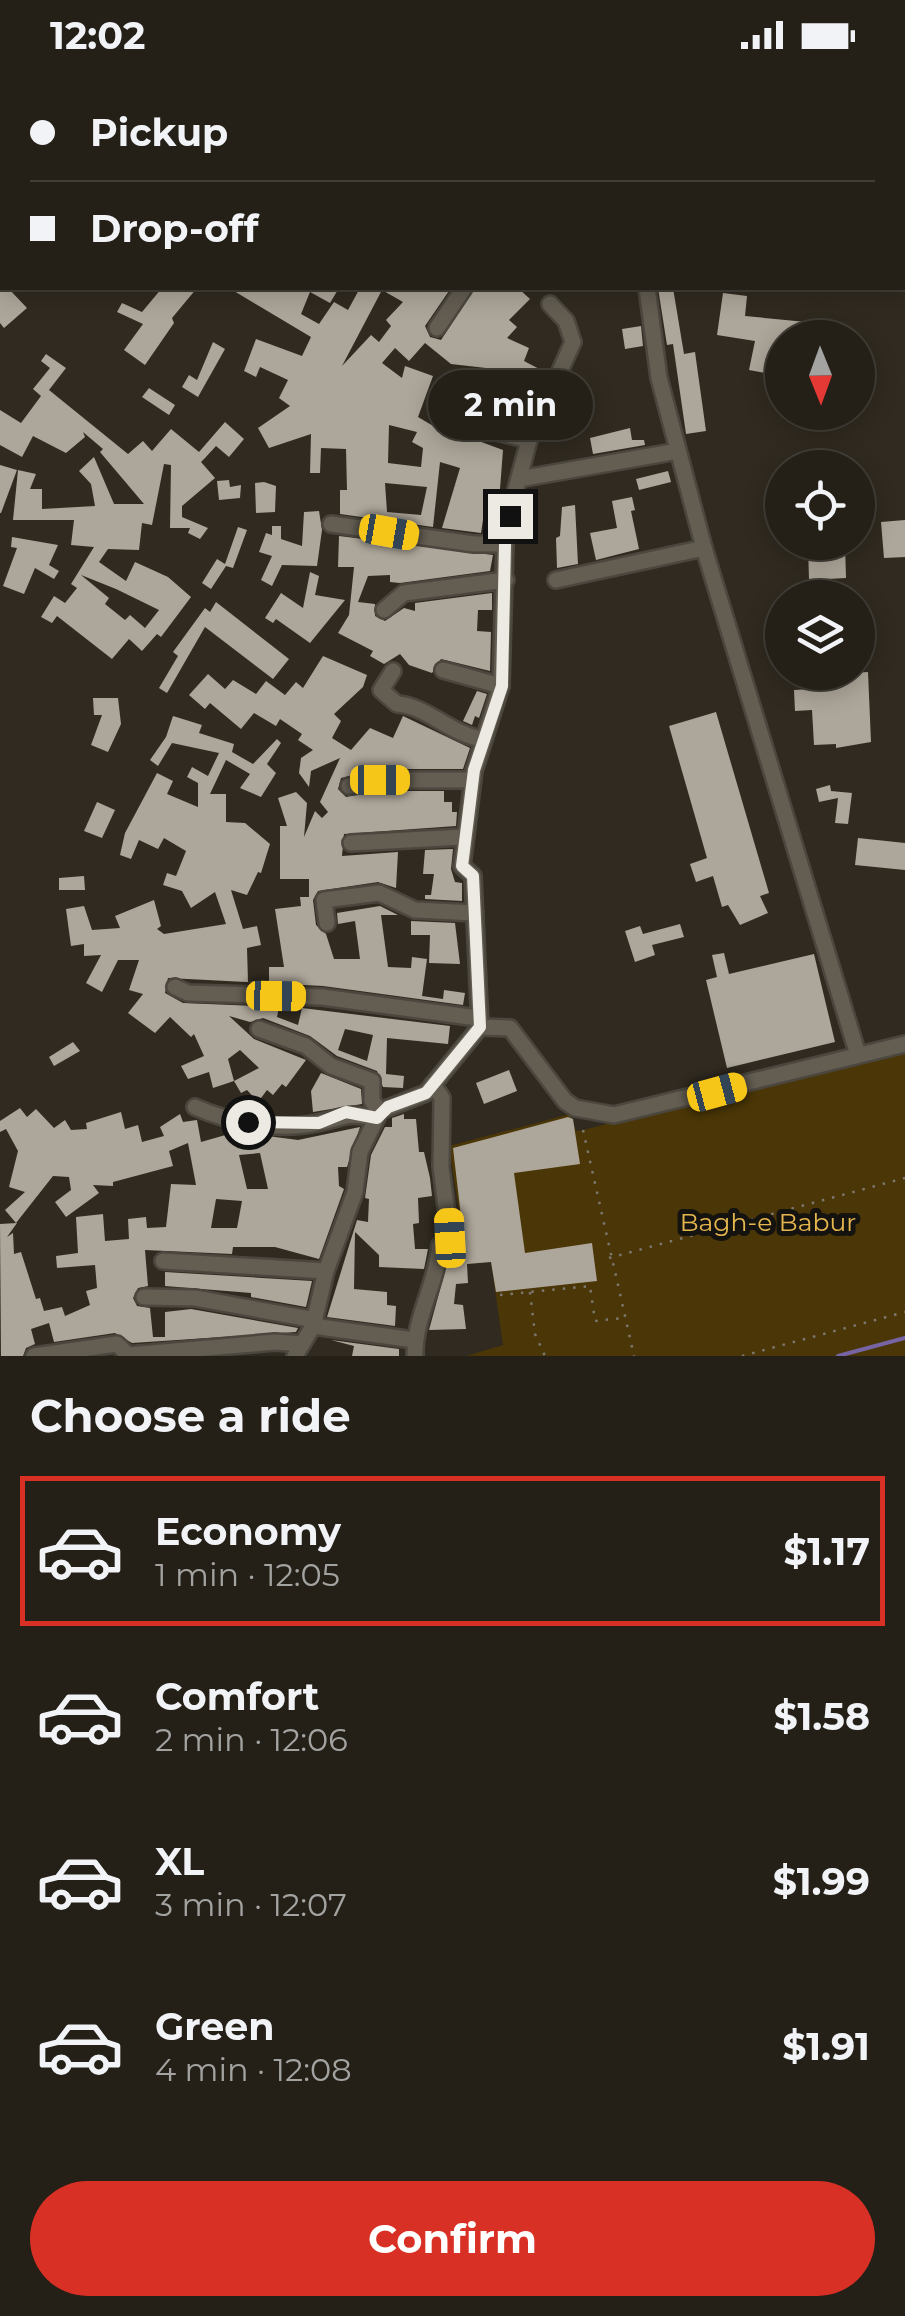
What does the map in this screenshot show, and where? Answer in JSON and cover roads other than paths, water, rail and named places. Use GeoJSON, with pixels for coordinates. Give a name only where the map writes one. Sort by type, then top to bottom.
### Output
{"type":"FeatureCollection","features":[{"type":"Feature","properties":{"kind":"street"},"geometry":{"type":"LineString","coordinates":[[437,328],[463,290]]}},
{"type":"Feature","properties":{"kind":"street"},"geometry":{"type":"LineString","coordinates":[[646,290],[659,378],[704,548],[858,1056]]}},
{"type":"Feature","properties":{"kind":"street"},"geometry":{"type":"LineString","coordinates":[[195,1106],[216,1116],[284,1125],[319,1123],[346,1112],[379,1114],[426,1093],[478,1023],[473,876],[462,866],[463,837],[482,740],[502,686],[505,544],[518,479],[529,440],[573,342],[566,321],[550,304]]}},
{"type":"Feature","properties":{"kind":"street"},"geometry":{"type":"LineString","coordinates":[[482,428],[529,440]]}},
{"type":"Feature","properties":{"kind":"street"},"geometry":{"type":"LineString","coordinates":[[518,479],[678,451]]}},
{"type":"Feature","properties":{"kind":"street"},"geometry":{"type":"LineString","coordinates":[[331,524],[474,544],[505,544]]}},
{"type":"Feature","properties":{"kind":"street"},"geometry":{"type":"LineString","coordinates":[[556,580],[704,548]]}},
{"type":"Feature","properties":{"kind":"street"},"geometry":{"type":"LineString","coordinates":[[384,610],[404,593],[506,580]]}},
{"type":"Feature","properties":{"kind":"street"},"geometry":{"type":"LineString","coordinates":[[443,670],[502,686]]}},
{"type":"Feature","properties":{"kind":"street"},"geometry":{"type":"LineString","coordinates":[[393,671],[382,690],[397,704],[408,705],[446,728],[482,740]]}},
{"type":"Feature","properties":{"kind":"street"},"geometry":{"type":"LineString","coordinates":[[350,786],[380,780],[472,780]]}},
{"type":"Feature","properties":{"kind":"street"},"geometry":{"type":"LineString","coordinates":[[351,843],[463,837]]}},
{"type":"Feature","properties":{"kind":"street"},"geometry":{"type":"LineString","coordinates":[[327,924],[324,900],[365,893],[380,893],[415,910],[475,913]]}},
{"type":"Feature","properties":{"kind":"street"},"geometry":{"type":"LineString","coordinates":[[175,987],[188,993],[322,997],[491,1024],[516,1032],[565,1101],[575,1108],[614,1115],[905,1044]]}},
{"type":"Feature","properties":{"kind":"street"},"geometry":{"type":"LineString","coordinates":[[259,1029],[306,1046],[331,1066],[372,1081],[372,1101],[379,1114]]}},
{"type":"Feature","properties":{"kind":"street"},"geometry":{"type":"LineString","coordinates":[[144,1298],[195,1298],[414,1348],[438,1267],[440,1245],[450,1238],[441,1168],[442,1098],[433,1084]]}},
{"type":"Feature","properties":{"kind":"street"},"geometry":{"type":"LineString","coordinates":[[34,1356],[117,1344],[128,1355],[258,1343],[298,1350],[314,1323],[326,1271],[355,1192],[360,1152],[379,1114]]}},
{"type":"Feature","properties":{"kind":"street"},"geometry":{"type":"LineString","coordinates":[[163,1261],[326,1271]]}},
{"type":"Feature","properties":{"kind":"waterway"},"geometry":{"type":"LineString","coordinates":[[838,1356],[905,1338]]}},
{"type":"Feature","properties":{"kind":"park label","name":"Bagh-e Babur"},"geometry":{"type":"Point","coordinates":[768,1222]}}]}
